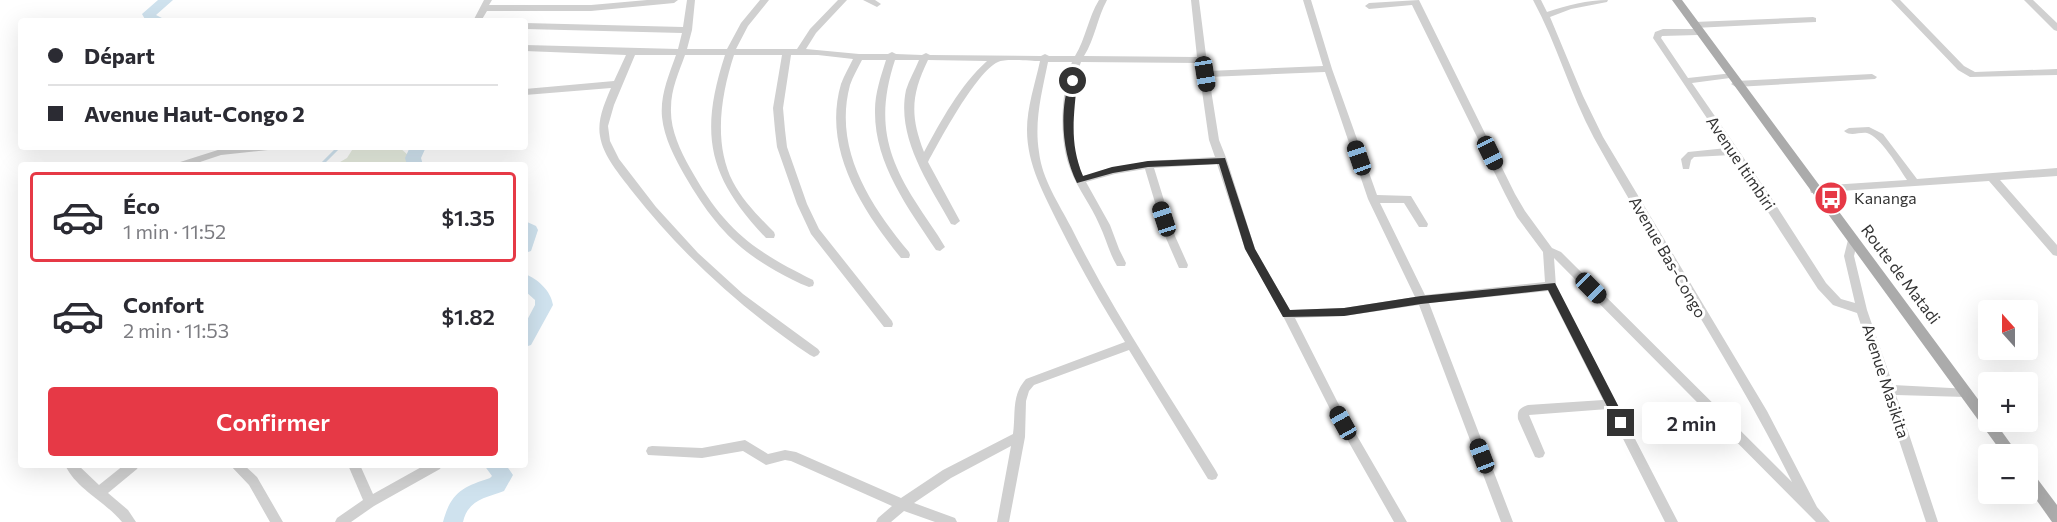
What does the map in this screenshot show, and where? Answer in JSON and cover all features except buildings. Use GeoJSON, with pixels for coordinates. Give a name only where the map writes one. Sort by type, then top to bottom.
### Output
{"type":"FeatureCollection","features":[{"type":"Feature","properties":{"kind":"main road","name":"Route de Matadi"},"geometry":{"type":"LineString","coordinates":[[1677,0],[1696,29],[2004,444]]}},
{"type":"Feature","properties":{"kind":"main road"},"geometry":{"type":"LineString","coordinates":[[2038,491],[2057,517]]}},
{"type":"Feature","properties":{"kind":"street"},"geometry":{"type":"LineString","coordinates":[[479,18],[486,4],[591,8],[674,0]]}},
{"type":"Feature","properties":{"kind":"street"},"geometry":{"type":"LineString","coordinates":[[691,0],[688,30],[667,95],[666,109],[672,143],[697,189],[725,230],[769,264],[809,283]]}},
{"type":"Feature","properties":{"kind":"street"},"geometry":{"type":"LineString","coordinates":[[765,0],[744,21],[729,54],[716,112],[715,134],[718,158],[735,196],[770,235]]}},
{"type":"Feature","properties":{"kind":"street"},"geometry":{"type":"LineString","coordinates":[[799,53],[813,31],[843,0]]}},
{"type":"Feature","properties":{"kind":"street"},"geometry":{"type":"LineString","coordinates":[[867,0],[877,4]]}},
{"type":"Feature","properties":{"kind":"street"},"geometry":{"type":"LineString","coordinates":[[1103,0],[1095,13],[1087,43],[1078,58],[1070,98],[1068,132],[1070,155],[1080,180],[1106,226],[1113,252],[1121,263]]}},
{"type":"Feature","properties":{"kind":"street"},"geometry":{"type":"LineString","coordinates":[[1195,0],[1201,60],[1212,129],[1250,249],[1287,314],[1334,406],[1401,522]]}},
{"type":"Feature","properties":{"kind":"street"},"geometry":{"type":"LineString","coordinates":[[1307,0],[1373,199],[1396,252],[1421,300],[1507,522]]}},
{"type":"Feature","properties":{"kind":"street","name":"Avenue Bas-Congo"},"geometry":{"type":"LineString","coordinates":[[1537,0],[1554,30],[1571,80],[1602,144],[1780,443],[1811,507]]}},
{"type":"Feature","properties":{"kind":"street"},"geometry":{"type":"LineString","coordinates":[[1546,15],[1569,7],[1604,0]]}},
{"type":"Feature","properties":{"kind":"street"},"geometry":{"type":"LineString","coordinates":[[1895,0],[1961,68],[1973,75],[2057,72]]}},
{"type":"Feature","properties":{"kind":"street"},"geometry":{"type":"LineString","coordinates":[[2028,0],[2057,28]]}},
{"type":"Feature","properties":{"kind":"street"},"geometry":{"type":"LineString","coordinates":[[1370,6],[1415,1],[1516,204],[1548,251],[1551,286],[1672,522]]}},
{"type":"Feature","properties":{"kind":"street"},"geometry":{"type":"LineString","coordinates":[[1696,29],[1813,20]]}},
{"type":"Feature","properties":{"kind":"street"},"geometry":{"type":"LineString","coordinates":[[528,26],[688,30]]}},
{"type":"Feature","properties":{"kind":"street","name":"Avenue Itimbiri"},"geometry":{"type":"LineString","coordinates":[[1696,29],[1663,32],[1658,34],[1657,38],[1822,286],[1837,302],[1862,310]]}},
{"type":"Feature","properties":{"kind":"street"},"geometry":{"type":"LineString","coordinates":[[528,48],[729,54],[836,53],[859,57],[1201,60]]}},
{"type":"Feature","properties":{"kind":"street"},"geometry":{"type":"LineString","coordinates":[[632,52],[604,117],[604,135],[621,168],[671,234],[719,281],[775,327],[814,352]]}},
{"type":"Feature","properties":{"kind":"street"},"geometry":{"type":"LineString","coordinates":[[787,54],[778,108],[780,130],[782,147],[802,204],[815,231],[888,324]]}},
{"type":"Feature","properties":{"kind":"street"},"geometry":{"type":"LineString","coordinates":[[892,56],[878,107],[880,133],[903,193],[940,247]]}},
{"type":"Feature","properties":{"kind":"street"},"geometry":{"type":"LineString","coordinates":[[926,56],[911,89],[910,122],[924,161],[956,221]]}},
{"type":"Feature","properties":{"kind":"street"},"geometry":{"type":"LineString","coordinates":[[859,57],[849,71],[840,102],[841,137],[856,184],[868,208],[905,255]]}},
{"type":"Feature","properties":{"kind":"street"},"geometry":{"type":"LineString","coordinates":[[1046,57],[1033,113],[1034,154],[1039,170],[1061,220],[1089,274],[1212,475]]}},
{"type":"Feature","properties":{"kind":"street"},"geometry":{"type":"LineString","coordinates":[[924,161],[946,121],[987,65],[997,58]]}},
{"type":"Feature","properties":{"kind":"street"},"geometry":{"type":"LineString","coordinates":[[1205,74],[1328,69]]}},
{"type":"Feature","properties":{"kind":"street"},"geometry":{"type":"LineString","coordinates":[[1685,81],[1872,77]]}},
{"type":"Feature","properties":{"kind":"street"},"geometry":{"type":"LineString","coordinates":[[528,92],[619,84]]}},
{"type":"Feature","properties":{"kind":"street"},"geometry":{"type":"LineString","coordinates":[[1850,131],[1869,130],[1881,136],[1914,182]]}},
{"type":"Feature","properties":{"kind":"street"},"geometry":{"type":"LineString","coordinates":[[189,162],[220,152],[239,150]]}},
{"type":"Feature","properties":{"kind":"street"},"geometry":{"type":"LineString","coordinates":[[1686,167],[1686,159],[1691,154],[1733,151]]}},
{"type":"Feature","properties":{"kind":"street"},"geometry":{"type":"LineString","coordinates":[[1080,180],[1112,170],[1148,164],[1222,160]]}},
{"type":"Feature","properties":{"kind":"street"},"geometry":{"type":"LineString","coordinates":[[1148,164],[1170,236],[1183,265]]}},
{"type":"Feature","properties":{"kind":"street"},"geometry":{"type":"LineString","coordinates":[[1815,190],[2057,172]]}},
{"type":"Feature","properties":{"kind":"street"},"geometry":{"type":"LineString","coordinates":[[1991,176],[2057,252]]}},
{"type":"Feature","properties":{"kind":"street"},"geometry":{"type":"LineString","coordinates":[[1373,199],[1407,199],[1424,224]]}},
{"type":"Feature","properties":{"kind":"street","name":"Avenue Masikita"},"geometry":{"type":"LineString","coordinates":[[1853,239],[1849,256],[1862,310],[1932,522]]}},
{"type":"Feature","properties":{"kind":"street"},"geometry":{"type":"LineString","coordinates":[[1548,251],[1557,255],[1824,522]]}},
{"type":"Feature","properties":{"kind":"street"},"geometry":{"type":"LineString","coordinates":[[1287,314],[1344,312],[1421,300],[1551,286]]}},
{"type":"Feature","properties":{"kind":"street"},"geometry":{"type":"LineString","coordinates":[[1003,522],[1021,424],[1019,399],[1021,391],[1030,382],[1132,344]]}},
{"type":"Feature","properties":{"kind":"street"},"geometry":{"type":"LineString","coordinates":[[1888,390],[1966,392]]}},
{"type":"Feature","properties":{"kind":"street"},"geometry":{"type":"LineString","coordinates":[[1539,453],[1523,413],[1528,410],[1612,404]]}},
{"type":"Feature","properties":{"kind":"street"},"geometry":{"type":"LineString","coordinates":[[882,522],[901,504],[973,459],[1019,437]]}},
{"type":"Feature","properties":{"kind":"street"},"geometry":{"type":"LineString","coordinates":[[652,451],[702,453],[745,445],[766,460],[785,455],[792,456],[901,504],[951,522]]}},
{"type":"Feature","properties":{"kind":"street"},"geometry":{"type":"LineString","coordinates":[[74,468],[83,479],[122,510],[130,522]]}},
{"type":"Feature","properties":{"kind":"street"},"geometry":{"type":"LineString","coordinates":[[100,492],[129,468]]}},
{"type":"Feature","properties":{"kind":"street"},"geometry":{"type":"LineString","coordinates":[[239,468],[253,480],[277,522]]}},
{"type":"Feature","properties":{"kind":"street"},"geometry":{"type":"LineString","coordinates":[[355,468],[370,502]]}},
{"type":"Feature","properties":{"kind":"street"},"geometry":{"type":"LineString","coordinates":[[340,522],[370,502],[431,468]]}},
{"type":"Feature","properties":{"kind":"shaded area"},"geometry":{"type":"Polygon","coordinates":[[[352,150],[402,150],[409,156],[409,162],[340,162],[347,158],[352,150]]]}},
{"type":"Feature","properties":{"kind":"waterway"},"geometry":{"type":"LineString","coordinates":[[151,18],[149,14],[166,0]]}},
{"type":"Feature","properties":{"kind":"waterway"},"geometry":{"type":"LineString","coordinates":[[324,162],[336,150]]}},
{"type":"Feature","properties":{"kind":"waterway"},"geometry":{"type":"LineString","coordinates":[[414,162],[413,158],[417,150]]}},
{"type":"Feature","properties":{"kind":"waterway"},"geometry":{"type":"LineString","coordinates":[[528,229],[530,230],[528,237]]}},
{"type":"Feature","properties":{"kind":"waterway"},"geometry":{"type":"LineString","coordinates":[[528,284],[543,297],[544,305],[528,334]]}},
{"type":"Feature","properties":{"kind":"waterway"},"geometry":{"type":"LineString","coordinates":[[453,522],[455,512],[463,500],[474,493],[497,485],[503,475],[497,468]]}},
{"type":"Feature","properties":{"kind":"place","name":"Kananga"},"geometry":{"type":"Point","coordinates":[1831,198]}},
{"type":"Feature","properties":{"kind":"route"},"geometry":{"type":"LineString","coordinates":[[1073,81],[1068,132],[1070,155],[1080,180],[1125,167],[1222,160],[1250,249],[1287,314],[1344,312],[1421,300],[1551,286],[1621,423]]}}]}
